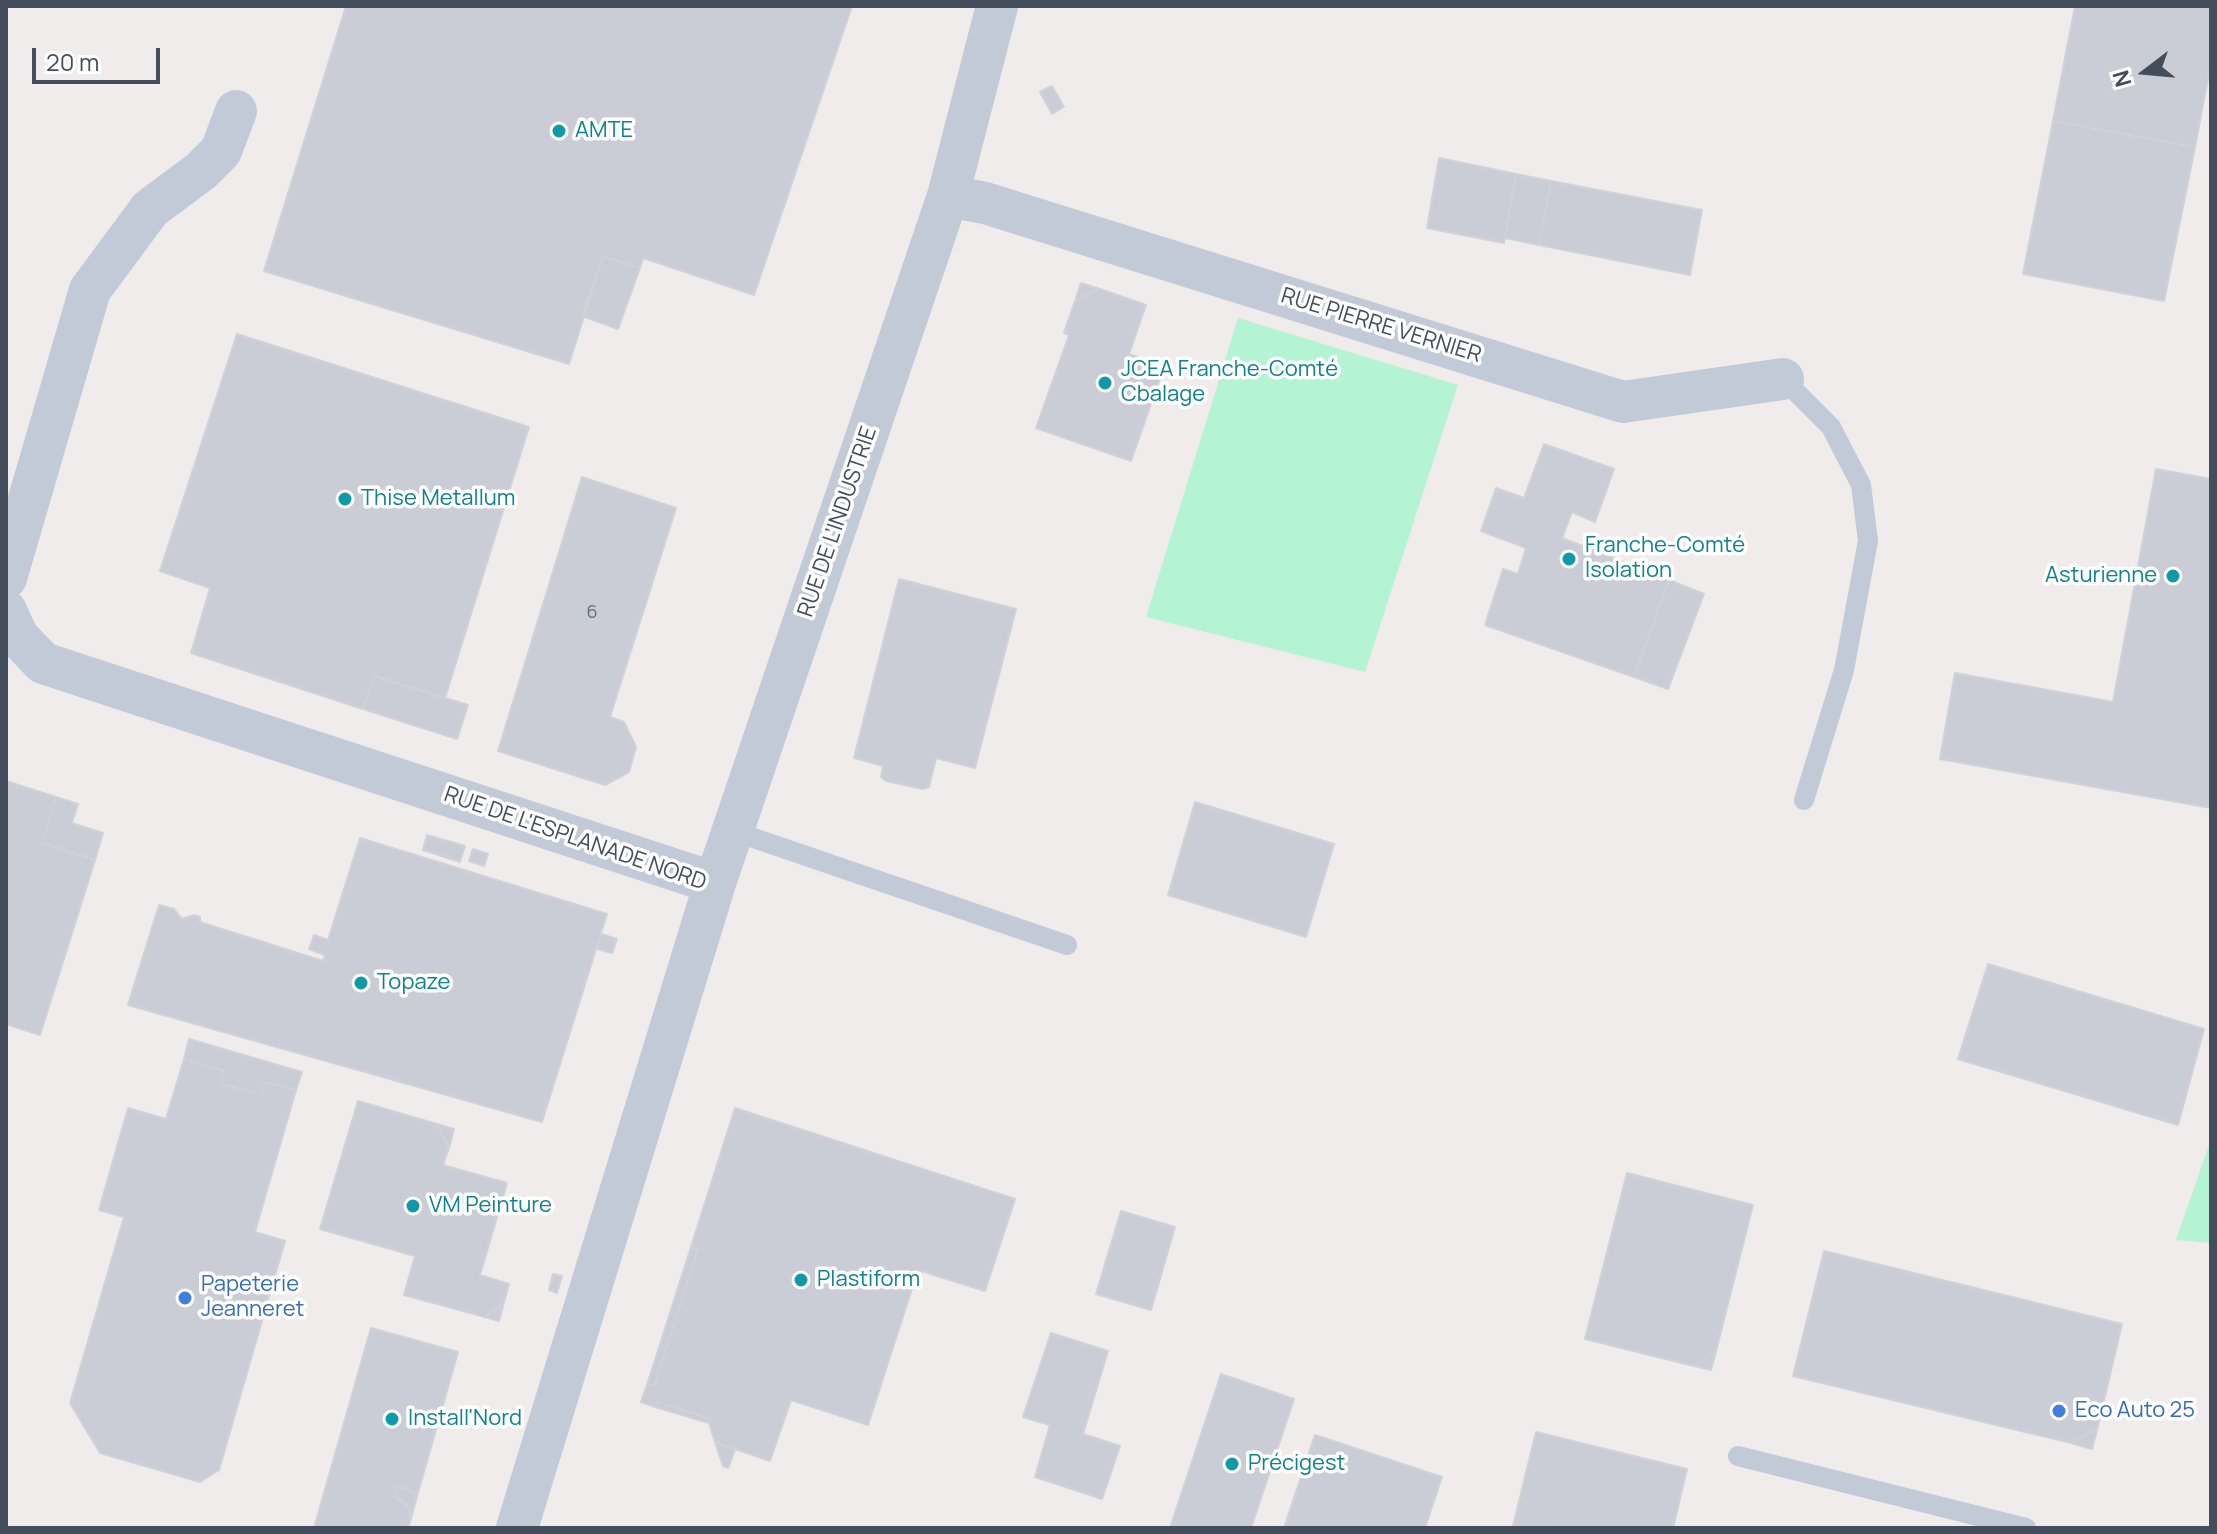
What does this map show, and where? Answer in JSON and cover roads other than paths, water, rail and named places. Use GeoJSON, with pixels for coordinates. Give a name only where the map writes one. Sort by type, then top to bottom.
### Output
{"type":"FeatureCollection","features":[{"type":"Feature","properties":{"kind":"street","name":"RUE DE L’INDUSTRIE"},"geometry":{"type":"LineString","coordinates":[[715,883],[967,200],[997,6]]}},
{"type":"Feature","properties":{"kind":"street"},"geometry":{"type":"LineString","coordinates":[[6,578],[90,290],[150,209],[201,171],[221,151],[236,111]]}},
{"type":"Feature","properties":{"kind":"street","name":"RUE PIERRE VERNIER"},"geometry":{"type":"LineString","coordinates":[[967,200],[1623,402],[1783,379]]}},
{"type":"Feature","properties":{"kind":"street","name":"RUE DE L'ESPLANADE NORD"},"geometry":{"type":"LineString","coordinates":[[6,611],[18,637],[43,663],[715,883],[517,1528]]}},
{"type":"Feature","properties":{"kind":"lane"},"geometry":{"type":"LineString","coordinates":[[1783,379],[1831,427],[1861,485],[1868,541],[1844,670],[1804,800]]}},
{"type":"Feature","properties":{"kind":"lane"},"geometry":{"type":"LineString","coordinates":[[733,831],[1067,945]]}},
{"type":"Feature","properties":{"kind":"lane"},"geometry":{"type":"LineString","coordinates":[[1738,1456],[2026,1528]]}},
{"type":"Feature","properties":{"kind":"place","name":"AMTE"},"geometry":{"type":"Point","coordinates":[559,131]}},
{"type":"Feature","properties":{"kind":"place","name":"JCEA Franche-Comté Cbalage"},"geometry":{"type":"Point","coordinates":[1105,383]}},
{"type":"Feature","properties":{"kind":"place","name":"Thise Metallum"},"geometry":{"type":"Point","coordinates":[345,499]}},
{"type":"Feature","properties":{"kind":"place","name":"Franche-Comté Isolation"},"geometry":{"type":"Point","coordinates":[1569,559]}},
{"type":"Feature","properties":{"kind":"place","name":"Asturienne"},"geometry":{"type":"Point","coordinates":[2173,576]}},
{"type":"Feature","properties":{"kind":"place","name":"Topaze"},"geometry":{"type":"Point","coordinates":[361,983]}},
{"type":"Feature","properties":{"kind":"place","name":"VM Peinture"},"geometry":{"type":"Point","coordinates":[413,1206]}},
{"type":"Feature","properties":{"kind":"place","name":"Plastiform"},"geometry":{"type":"Point","coordinates":[801,1280]}},
{"type":"Feature","properties":{"kind":"place","name":"Papeterie Jeanneret"},"geometry":{"type":"Point","coordinates":[185,1298]}},
{"type":"Feature","properties":{"kind":"place","name":"Eco Auto 25"},"geometry":{"type":"Point","coordinates":[2059,1411]}},
{"type":"Feature","properties":{"kind":"place","name":"Install'Nord"},"geometry":{"type":"Point","coordinates":[392,1419]}},
{"type":"Feature","properties":{"kind":"place","name":"Précigest"},"geometry":{"type":"Point","coordinates":[1232,1464]}}]}
